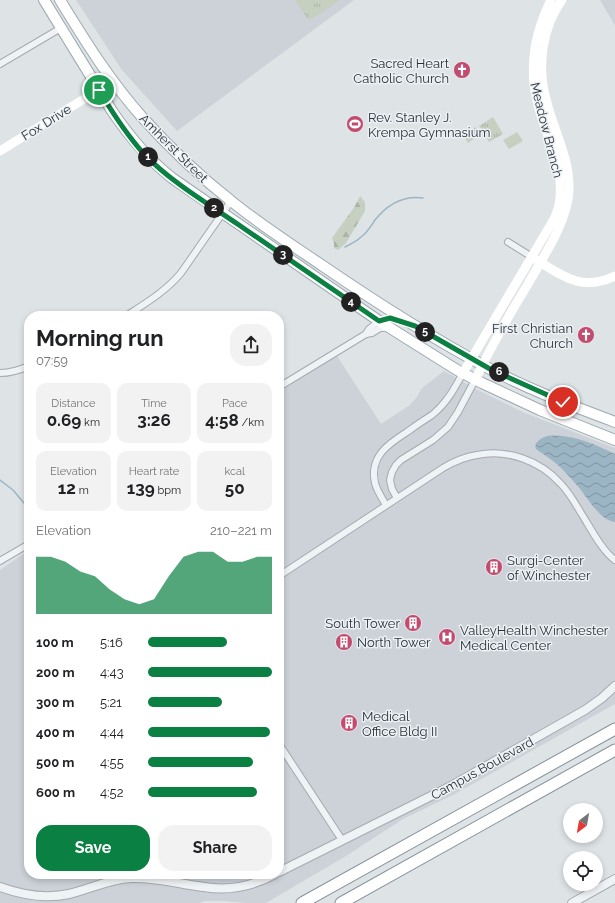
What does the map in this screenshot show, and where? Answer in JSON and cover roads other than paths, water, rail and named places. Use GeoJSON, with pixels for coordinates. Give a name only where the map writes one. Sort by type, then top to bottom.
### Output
{"type":"FeatureCollection","features":[{"type":"Feature","properties":{"kind":"highway"},"geometry":{"type":"LineString","coordinates":[[302,903],[615,728]]}},
{"type":"Feature","properties":{"kind":"highway"},"geometry":{"type":"LineString","coordinates":[[341,903],[615,750]]}},
{"type":"Feature","properties":{"kind":"main road","name":"Amherst Street"},"geometry":{"type":"LineString","coordinates":[[44,0],[123,128],[145,154],[172,178],[222,214],[379,321],[462,373],[540,410],[615,440]]}},
{"type":"Feature","properties":{"kind":"main road","name":"Amherst Street"},"geometry":{"type":"LineString","coordinates":[[60,0],[112,81],[140,115],[182,159],[231,201],[305,254],[415,326],[490,369],[615,422]]}},
{"type":"Feature","properties":{"kind":"main road","name":"Meadow Branch"},"geometry":{"type":"LineString","coordinates":[[532,257],[554,220],[559,206],[559,172],[554,151],[537,103],[533,84],[534,55],[537,37],[551,0]]}},
{"type":"Feature","properties":{"kind":"main road","name":"Meadow Branch"},"geometry":{"type":"LineString","coordinates":[[540,262],[562,223],[569,190],[563,149],[545,99],[542,79],[543,48],[548,26],[556,8],[562,0]]}},
{"type":"Feature","properties":{"kind":"main road"},"geometry":{"type":"LineString","coordinates":[[61,28],[65,24],[68,25],[76,35],[89,46]]}},
{"type":"Feature","properties":{"kind":"main road","name":"Fox Drive"},"geometry":{"type":"LineString","coordinates":[[0,151],[112,81]]}},
{"type":"Feature","properties":{"kind":"main road"},"geometry":{"type":"LineString","coordinates":[[462,373],[532,257],[557,273],[575,281],[586,283],[597,282],[615,276]]}},
{"type":"Feature","properties":{"kind":"main road"},"geometry":{"type":"LineString","coordinates":[[475,380],[494,342],[540,262]]}},
{"type":"Feature","properties":{"kind":"main road"},"geometry":{"type":"LineString","coordinates":[[365,311],[378,315],[391,311]]}},
{"type":"Feature","properties":{"kind":"main road"},"geometry":{"type":"LineString","coordinates":[[379,321],[390,318],[415,326]]}},
{"type":"Feature","properties":{"kind":"street"},"geometry":{"type":"LineString","coordinates":[[0,64],[61,28]]}},
{"type":"Feature","properties":{"kind":"street"},"geometry":{"type":"LineString","coordinates":[[134,311],[151,300],[174,281],[231,201]]}},
{"type":"Feature","properties":{"kind":"street"},"geometry":{"type":"LineString","coordinates":[[508,242],[532,257]]}},
{"type":"Feature","properties":{"kind":"street"},"geometry":{"type":"LineString","coordinates":[[366,334],[369,329],[379,321]]}},
{"type":"Feature","properties":{"kind":"street"},"geometry":{"type":"LineString","coordinates":[[284,384],[366,334],[380,328],[391,328]]}},
{"type":"Feature","properties":{"kind":"street"},"geometry":{"type":"LineString","coordinates":[[0,374],[11,373],[24,368]]}},
{"type":"Feature","properties":{"kind":"street"},"geometry":{"type":"LineString","coordinates":[[386,505],[377,490],[374,480],[374,468],[380,455],[385,447],[390,443],[439,409],[448,398],[462,373]]}},
{"type":"Feature","properties":{"kind":"street"},"geometry":{"type":"LineString","coordinates":[[397,498],[392,489],[390,480],[396,465],[448,427],[475,380]]}},
{"type":"Feature","properties":{"kind":"street"},"geometry":{"type":"LineString","coordinates":[[284,573],[442,468],[476,455],[495,453],[512,455],[532,462],[552,474],[570,495],[601,544],[615,560]]}},
{"type":"Feature","properties":{"kind":"street"},"geometry":{"type":"LineString","coordinates":[[0,562],[24,547]]}},
{"type":"Feature","properties":{"kind":"street","name":"Campus Boulevard"},"geometry":{"type":"LineString","coordinates":[[284,869],[451,786],[585,710],[602,698],[615,686]]}},
{"type":"Feature","properties":{"kind":"street"},"geometry":{"type":"LineString","coordinates":[[284,752],[342,840]]}},
{"type":"Feature","properties":{"kind":"street"},"geometry":{"type":"LineString","coordinates":[[0,887],[24,894],[50,896],[68,894],[103,883],[126,879]]}},
{"type":"Feature","properties":{"kind":"street"},"geometry":{"type":"LineString","coordinates":[[150,879],[198,886],[233,888],[253,884],[264,879]]}},
{"type":"Feature","properties":{"kind":"street"},"geometry":{"type":"LineString","coordinates":[[572,903],[615,879]]}},
{"type":"Feature","properties":{"kind":"water"},"geometry":{"type":"Polygon","coordinates":[[[547,436],[565,436],[582,440],[615,454],[615,522],[610,521],[600,514],[562,469],[536,449],[535,447],[537,442],[547,436]]]}},
{"type":"Feature","properties":{"kind":"waterway"},"geometry":{"type":"LineString","coordinates":[[345,247],[363,235],[375,220],[396,202],[409,198],[423,198]]}},
{"type":"Feature","properties":{"kind":"waterway"},"geometry":{"type":"LineString","coordinates":[[0,480],[13,490],[24,503]]}},
{"type":"Feature","properties":{"kind":"place","name":"Sacred Heart Catholic Church"},"geometry":{"type":"Point","coordinates":[462,70]}},
{"type":"Feature","properties":{"kind":"place","name":"Rev. Stanley J. Krempa Gymnasium"},"geometry":{"type":"Point","coordinates":[355,124]}},
{"type":"Feature","properties":{"kind":"place","name":"First Christian Church"},"geometry":{"type":"Point","coordinates":[586,335]}},
{"type":"Feature","properties":{"kind":"place","name":"Surgi-Center of Winchester"},"geometry":{"type":"Point","coordinates":[494,567]}},
{"type":"Feature","properties":{"kind":"place","name":"South Tower"},"geometry":{"type":"Point","coordinates":[413,623]}},
{"type":"Feature","properties":{"kind":"place","name":"ValleyHealth Winchester Medical Center"},"geometry":{"type":"Point","coordinates":[447,637]}},
{"type":"Feature","properties":{"kind":"place","name":"North Tower"},"geometry":{"type":"Point","coordinates":[344,642]}},
{"type":"Feature","properties":{"kind":"place","name":"Medical Office Bldg II"},"geometry":{"type":"Point","coordinates":[349,723]}}]}
